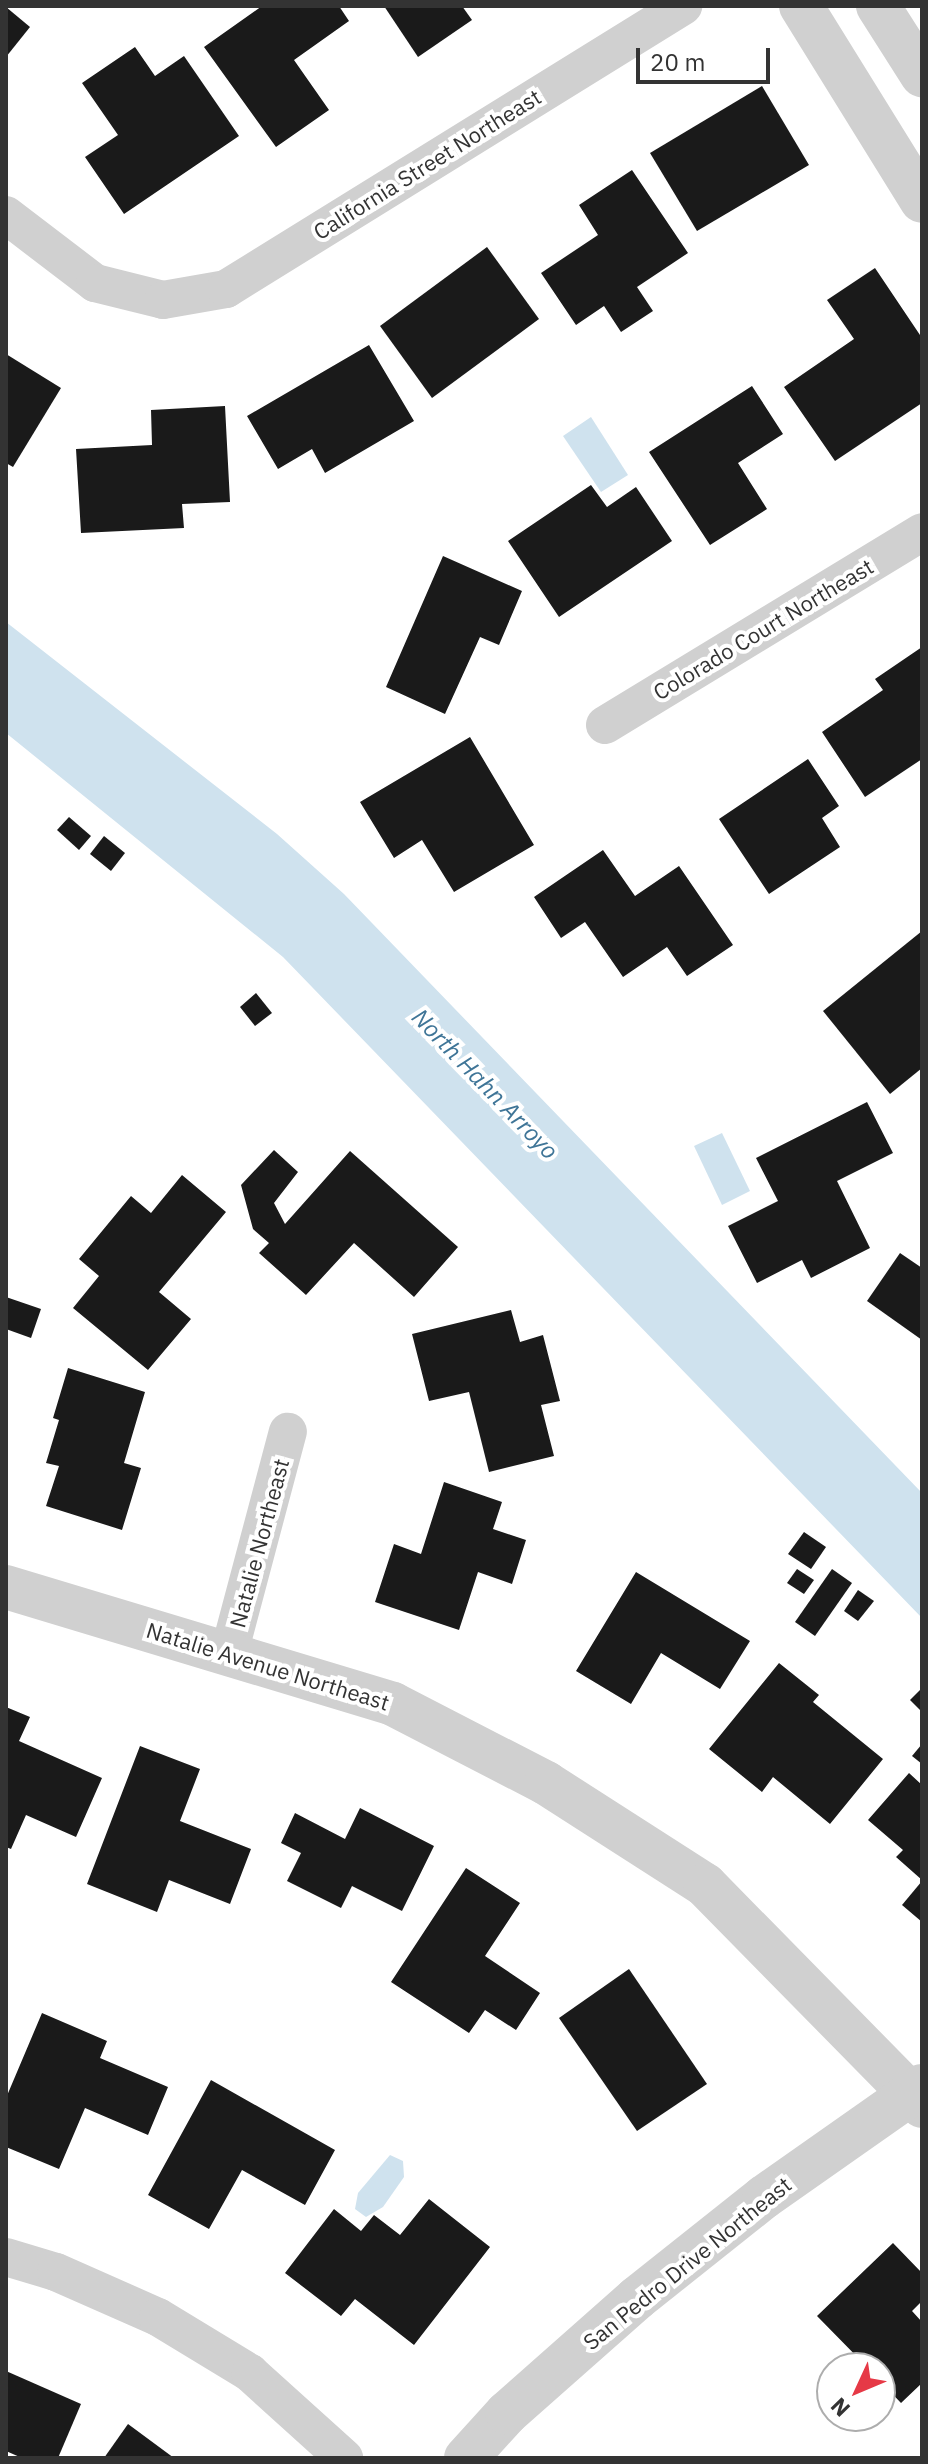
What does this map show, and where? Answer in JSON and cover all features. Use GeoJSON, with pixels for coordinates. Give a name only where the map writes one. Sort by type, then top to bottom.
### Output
{"type":"FeatureCollection","features":[{"type":"Feature","properties":{"kind":"street","name":"California Street Northeast"},"geometry":{"type":"LineString","coordinates":[[6,215],[95,283],[163,300],[226,289],[683,6]]}},
{"type":"Feature","properties":{"kind":"street"},"geometry":{"type":"LineString","coordinates":[[801,6],[922,201]]}},
{"type":"Feature","properties":{"kind":"street"},"geometry":{"type":"LineString","coordinates":[[878,6],[922,75]]}},
{"type":"Feature","properties":{"kind":"street","name":"Colorado Court Northeast"},"geometry":{"type":"LineString","coordinates":[[605,725],[922,532]]}},
{"type":"Feature","properties":{"kind":"street","name":"Natalie Northeast"},"geometry":{"type":"LineString","coordinates":[[229,1653],[288,1432]]}},
{"type":"Feature","properties":{"kind":"street","name":"Natalie Avenue Northeast"},"geometry":{"type":"LineString","coordinates":[[6,1587],[393,1704],[546,1783],[705,1885],[918,2095]]}},
{"type":"Feature","properties":{"kind":"street","name":"San Pedro Drive Northeast"},"geometry":{"type":"LineString","coordinates":[[466,2458],[507,2413],[637,2298],[764,2197],[918,2095]]}},
{"type":"Feature","properties":{"kind":"street"},"geometry":{"type":"LineString","coordinates":[[6,2257],[56,2272],[158,2317],[250,2373],[344,2458]]}},
{"type":"Feature","properties":{"kind":"water"},"geometry":{"type":"Polygon","coordinates":[[[591,417],[628,475],[601,492],[563,436],[591,417]]]}},
{"type":"Feature","properties":{"kind":"water","name":"North Hahn Arroyo"},"geometry":{"type":"Polygon","coordinates":[[[6,622],[277,834],[344,894],[922,1493],[922,1618],[283,957],[6,733],[6,622]]]}},
{"type":"Feature","properties":{"kind":"water"},"geometry":{"type":"Polygon","coordinates":[[[722,1133],[750,1191],[722,1205],[694,1146],[722,1133]]]}},
{"type":"Feature","properties":{"kind":"water"},"geometry":{"type":"Polygon","coordinates":[[[390,2155],[403,2161],[404,2177],[383,2207],[366,2217],[355,2209],[358,2193],[390,2155]]]}},
{"type":"Feature","properties":{"kind":"building"},"geometry":{"type":"Polygon","coordinates":[[[262,6],[339,6],[349,21],[294,60],[329,110],[276,147],[204,47],[262,6]]]}},
{"type":"Feature","properties":{"kind":"building"},"geometry":{"type":"Polygon","coordinates":[[[384,6],[462,6],[472,20],[418,57],[384,6]]]}},
{"type":"Feature","properties":{"kind":"building"},"geometry":{"type":"Polygon","coordinates":[[[6,7],[30,27],[6,57],[6,7]]]}},
{"type":"Feature","properties":{"kind":"building"},"geometry":{"type":"Polygon","coordinates":[[[135,47],[155,76],[184,56],[239,136],[124,214],[85,157],[118,135],[82,83],[135,47]]]}},
{"type":"Feature","properties":{"kind":"building"},"geometry":{"type":"Polygon","coordinates":[[[762,86],[809,165],[697,231],[650,153],[762,86]]]}},
{"type":"Feature","properties":{"kind":"building"},"geometry":{"type":"Polygon","coordinates":[[[632,170],[688,253],[637,287],[653,311],[621,332],[604,306],[576,325],[541,273],[598,235],[579,205],[632,170]]]}},
{"type":"Feature","properties":{"kind":"building"},"geometry":{"type":"Polygon","coordinates":[[[487,247],[539,319],[432,398],[380,326],[487,247]]]}},
{"type":"Feature","properties":{"kind":"building"},"geometry":{"type":"Polygon","coordinates":[[[875,268],[922,338],[922,403],[835,461],[784,387],[854,339],[827,300],[875,268]]]}},
{"type":"Feature","properties":{"kind":"building"},"geometry":{"type":"Polygon","coordinates":[[[369,345],[414,421],[325,473],[312,449],[278,469],[247,416],[369,345]]]}},
{"type":"Feature","properties":{"kind":"building"},"geometry":{"type":"Polygon","coordinates":[[[6,354],[61,388],[13,467],[6,463],[6,354]]]}},
{"type":"Feature","properties":{"kind":"building"},"geometry":{"type":"Polygon","coordinates":[[[752,386],[783,434],[738,463],[767,509],[710,545],[649,452],[752,386]]]}},
{"type":"Feature","properties":{"kind":"building"},"geometry":{"type":"Polygon","coordinates":[[[225,406],[230,502],[182,504],[184,528],[81,533],[76,449],[152,445],[151,410],[225,406]]]}},
{"type":"Feature","properties":{"kind":"building"},"geometry":{"type":"Polygon","coordinates":[[[591,485],[607,507],[636,487],[672,541],[559,617],[508,541],[591,485]]]}},
{"type":"Feature","properties":{"kind":"building"},"geometry":{"type":"Polygon","coordinates":[[[443,556],[522,591],[499,645],[480,637],[445,714],[386,687],[443,556]]]}},
{"type":"Feature","properties":{"kind":"building"},"geometry":{"type":"Polygon","coordinates":[[[922,647],[922,759],[865,797],[822,732],[883,690],[875,679],[922,647]]]}},
{"type":"Feature","properties":{"kind":"building"},"geometry":{"type":"Polygon","coordinates":[[[470,737],[534,845],[454,892],[422,840],[394,858],[360,802],[470,737]]]}},
{"type":"Feature","properties":{"kind":"building"},"geometry":{"type":"Polygon","coordinates":[[[808,759],[839,806],[822,818],[840,847],[769,894],[719,819],[808,759]]]}},
{"type":"Feature","properties":{"kind":"building"},"geometry":{"type":"Polygon","coordinates":[[[69,817],[91,836],[79,850],[57,830],[69,817]]]}},
{"type":"Feature","properties":{"kind":"building"},"geometry":{"type":"Polygon","coordinates":[[[104,836],[125,853],[111,871],[90,854],[104,836]]]}},
{"type":"Feature","properties":{"kind":"building"},"geometry":{"type":"Polygon","coordinates":[[[603,850],[635,896],[679,866],[733,945],[687,976],[667,947],[623,977],[585,922],[561,938],[534,897],[603,850]]]}},
{"type":"Feature","properties":{"kind":"building"},"geometry":{"type":"Polygon","coordinates":[[[922,931],[922,1068],[890,1094],[823,1011],[922,931]]]}},
{"type":"Feature","properties":{"kind":"building"},"geometry":{"type":"Polygon","coordinates":[[[256,993],[272,1013],[255,1026],[240,1007],[256,993]]]}},
{"type":"Feature","properties":{"kind":"building"},"geometry":{"type":"Polygon","coordinates":[[[867,1102],[893,1153],[837,1181],[870,1248],[811,1278],[802,1260],[757,1283],[728,1226],[778,1201],[756,1158],[867,1102]]]}},
{"type":"Feature","properties":{"kind":"building"},"geometry":{"type":"Polygon","coordinates":[[[274,1150],[298,1172],[274,1203],[285,1224],[350,1151],[458,1247],[414,1297],[354,1243],[306,1295],[259,1253],[269,1243],[253,1229],[241,1185],[274,1150]]]}},
{"type":"Feature","properties":{"kind":"building"},"geometry":{"type":"Polygon","coordinates":[[[182,1175],[226,1212],[159,1292],[191,1319],[148,1370],[73,1308],[99,1276],[79,1259],[131,1196],[151,1213],[182,1175]]]}},
{"type":"Feature","properties":{"kind":"building"},"geometry":{"type":"Polygon","coordinates":[[[900,1253],[922,1268],[922,1340],[867,1301],[900,1253]]]}},
{"type":"Feature","properties":{"kind":"building"},"geometry":{"type":"Polygon","coordinates":[[[6,1297],[41,1309],[31,1338],[6,1329],[6,1297]]]}},
{"type":"Feature","properties":{"kind":"building"},"geometry":{"type":"Polygon","coordinates":[[[511,1310],[520,1342],[543,1335],[560,1401],[541,1405],[554,1456],[489,1472],[469,1392],[429,1401],[412,1334],[511,1310]]]}},
{"type":"Feature","properties":{"kind":"building"},"geometry":{"type":"Polygon","coordinates":[[[68,1368],[145,1392],[124,1463],[141,1468],[122,1530],[46,1506],[59,1466],[46,1463],[59,1420],[53,1418],[68,1368]]]}},
{"type":"Feature","properties":{"kind":"building"},"geometry":{"type":"Polygon","coordinates":[[[444,1482],[502,1502],[493,1529],[526,1540],[512,1584],[478,1572],[459,1630],[375,1602],[394,1544],[421,1554],[444,1482]]]}},
{"type":"Feature","properties":{"kind":"building"},"geometry":{"type":"Polygon","coordinates":[[[804,1532],[826,1547],[811,1569],[788,1554],[804,1532]]]}},
{"type":"Feature","properties":{"kind":"building"},"geometry":{"type":"Polygon","coordinates":[[[797,1569],[814,1580],[804,1594],[787,1583],[797,1569]]]}},
{"type":"Feature","properties":{"kind":"building"},"geometry":{"type":"Polygon","coordinates":[[[832,1569],[852,1583],[815,1636],[795,1622],[832,1569]]]}},
{"type":"Feature","properties":{"kind":"building"},"geometry":{"type":"Polygon","coordinates":[[[636,1572],[750,1641],[720,1689],[661,1653],[631,1704],[576,1671],[636,1572]]]}},
{"type":"Feature","properties":{"kind":"building"},"geometry":{"type":"Polygon","coordinates":[[[858,1590],[874,1601],[858,1621],[844,1611],[858,1590]]]}},
{"type":"Feature","properties":{"kind":"building"},"geometry":{"type":"Polygon","coordinates":[[[779,1663],[819,1695],[813,1702],[883,1759],[830,1824],[773,1777],[762,1792],[709,1749],[779,1663]]]}},
{"type":"Feature","properties":{"kind":"building"},"geometry":{"type":"Polygon","coordinates":[[[922,1688],[922,1712],[910,1700],[922,1688]]]}},
{"type":"Feature","properties":{"kind":"building"},"geometry":{"type":"Polygon","coordinates":[[[6,1707],[30,1717],[19,1741],[102,1778],[76,1837],[26,1815],[11,1849],[6,1847],[6,1707]]]}},
{"type":"Feature","properties":{"kind":"building"},"geometry":{"type":"Polygon","coordinates":[[[922,1744],[922,1764],[912,1756],[922,1744]]]}},
{"type":"Feature","properties":{"kind":"building"},"geometry":{"type":"Polygon","coordinates":[[[140,1746],[200,1769],[180,1821],[251,1849],[230,1904],[169,1880],[157,1912],[87,1884],[140,1746]]]}},
{"type":"Feature","properties":{"kind":"building"},"geometry":{"type":"Polygon","coordinates":[[[909,1773],[922,1785],[922,1880],[896,1857],[903,1850],[868,1820],[909,1773]]]}},
{"type":"Feature","properties":{"kind":"building"},"geometry":{"type":"Polygon","coordinates":[[[360,1808],[434,1846],[402,1911],[352,1886],[341,1908],[287,1881],[301,1853],[281,1843],[295,1813],[345,1839],[360,1808]]]}},
{"type":"Feature","properties":{"kind":"building"},"geometry":{"type":"Polygon","coordinates":[[[466,1868],[520,1903],[485,1956],[540,1993],[516,2030],[485,2010],[469,2033],[391,1982],[466,1868]]]}},
{"type":"Feature","properties":{"kind":"building"},"geometry":{"type":"Polygon","coordinates":[[[922,1881],[922,1922],[902,1905],[922,1881]]]}},
{"type":"Feature","properties":{"kind":"building"},"geometry":{"type":"Polygon","coordinates":[[[629,1969],[707,2084],[637,2131],[559,2018],[629,1969]]]}},
{"type":"Feature","properties":{"kind":"building"},"geometry":{"type":"Polygon","coordinates":[[[42,2013],[107,2041],[100,2058],[168,2087],[148,2135],[85,2108],[59,2169],[6,2147],[6,2098],[42,2013]]]}},
{"type":"Feature","properties":{"kind":"building"},"geometry":{"type":"Polygon","coordinates":[[[211,2080],[335,2150],[305,2205],[242,2170],[209,2229],[148,2195],[211,2080]]]}},
{"type":"Feature","properties":{"kind":"building"},"geometry":{"type":"Polygon","coordinates":[[[429,2199],[490,2247],[414,2345],[355,2299],[341,2316],[285,2273],[334,2209],[361,2231],[374,2215],[400,2235],[429,2199]]]}},
{"type":"Feature","properties":{"kind":"building"},"geometry":{"type":"Polygon","coordinates":[[[893,2243],[922,2273],[922,2301],[912,2311],[922,2322],[922,2383],[901,2403],[896,2398],[896,2352],[852,2352],[817,2316],[893,2243]]]}},
{"type":"Feature","properties":{"kind":"building"},"geometry":{"type":"Polygon","coordinates":[[[6,2371],[81,2404],[58,2458],[22,2458],[6,2451],[6,2371]]]}},
{"type":"Feature","properties":{"kind":"building"},"geometry":{"type":"Polygon","coordinates":[[[128,2424],[174,2458],[104,2458],[128,2424]]]}}]}
